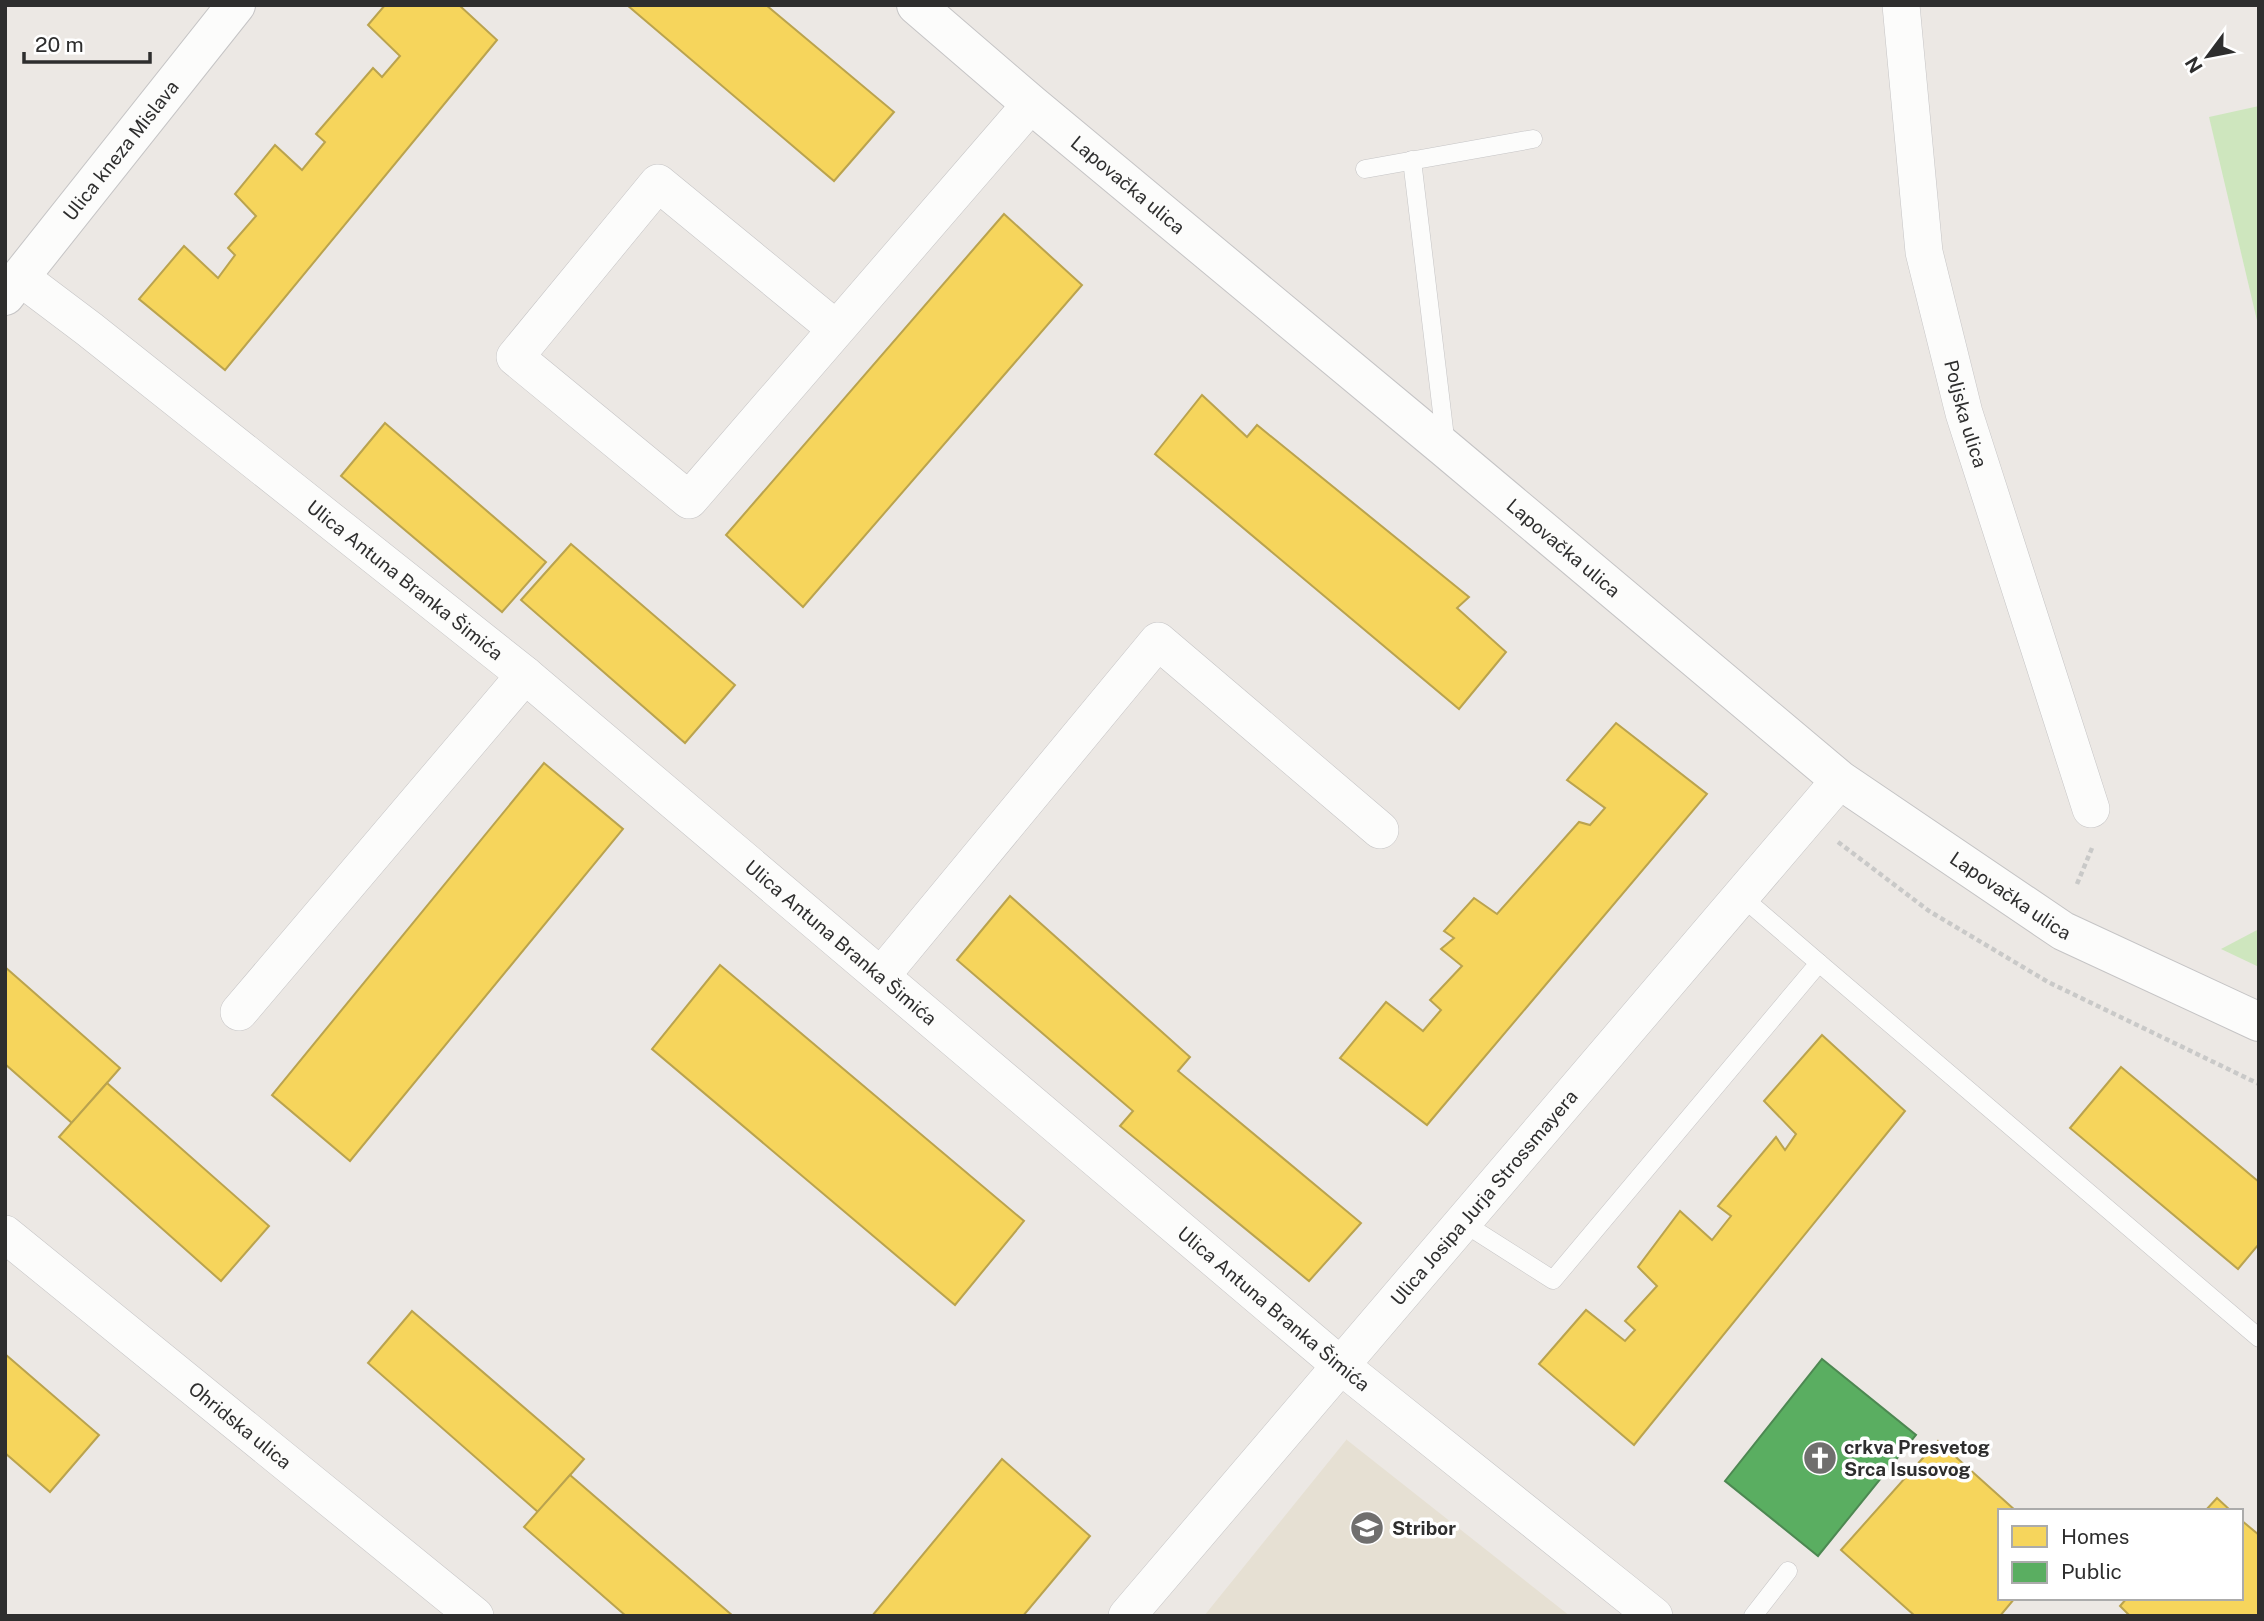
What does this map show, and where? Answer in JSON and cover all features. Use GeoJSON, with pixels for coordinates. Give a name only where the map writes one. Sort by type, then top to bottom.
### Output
{"type":"FeatureCollection","features":[{"type":"Feature","properties":{"kind":"main road","name":"Ulica kneza Mislava"},"geometry":{"type":"LineString","coordinates":[[13,287],[236,5]]}},
{"type":"Feature","properties":{"kind":"main road","name":"Lapovačka ulica"},"geometry":{"type":"LineString","coordinates":[[916,5],[1840,780],[2063,931],[2259,1022]]}},
{"type":"Feature","properties":{"kind":"street","name":"Poljska ulica"},"geometry":{"type":"LineString","coordinates":[[1901,5],[1924,252],[1964,413],[2091,809]]}},
{"type":"Feature","properties":{"kind":"street"},"geometry":{"type":"LineString","coordinates":[[836,329],[658,183],[515,357],[689,500],[1031,104]]}},
{"type":"Feature","properties":{"kind":"street","name":"Ulica Antuna Branka Šimića"},"geometry":{"type":"LineString","coordinates":[[13,287],[100,337],[525,675],[1340,1365],[1654,1616]]}},
{"type":"Feature","properties":{"kind":"street"},"geometry":{"type":"LineString","coordinates":[[881,976],[1158,641],[1380,830]]}},
{"type":"Feature","properties":{"kind":"street"},"geometry":{"type":"LineString","coordinates":[[239,1012],[525,675]]}},
{"type":"Feature","properties":{"kind":"street","name":"Ulica Josipa Jurja Strossmayera"},"geometry":{"type":"LineString","coordinates":[[1127,1616],[1840,780]]}},
{"type":"Feature","properties":{"kind":"street","name":"Ohridska ulica"},"geometry":{"type":"LineString","coordinates":[[5,1234],[475,1616]]}},
{"type":"Feature","properties":{"kind":"lane"},"geometry":{"type":"LineString","coordinates":[[1366,169],[1533,139]]}},
{"type":"Feature","properties":{"kind":"lane"},"geometry":{"type":"LineString","coordinates":[[1412,160],[1446,449]]}},
{"type":"Feature","properties":{"kind":"lane"},"geometry":{"type":"LineString","coordinates":[[1741,895],[2259,1338]]}},
{"type":"Feature","properties":{"kind":"lane"},"geometry":{"type":"LineString","coordinates":[[1462,1222],[1553,1280],[1819,963]]}},
{"type":"Feature","properties":{"kind":"lane"},"geometry":{"type":"LineString","coordinates":[[1753,1616],[1788,1571]]}},
{"type":"Feature","properties":{"kind":"path"},"geometry":{"type":"LineString","coordinates":[[1808,818],[1929,911],[2048,982],[2259,1084]]}},
{"type":"Feature","properties":{"kind":"shaded area","name":"Stribor"},"geometry":{"type":"Polygon","coordinates":[[[1347,1440],[1570,1616],[1204,1616],[1347,1440]]]}},
{"type":"Feature","properties":{"kind":"green space"},"geometry":{"type":"Polygon","coordinates":[[[2259,106],[2259,329],[2209,117],[2259,106]]]}},
{"type":"Feature","properties":{"kind":"green space"},"geometry":{"type":"Polygon","coordinates":[[[2259,929],[2259,967],[2221,949],[2259,929]]]}},
{"type":"Feature","properties":{"kind":"building: Homes"},"geometry":{"type":"Polygon","coordinates":[[[385,5],[459,5],[497,40],[225,370],[139,299],[184,246],[218,278],[235,255],[228,248],[256,216],[235,194],[275,145],[302,170],[325,142],[316,134],[373,68],[382,77],[400,56],[368,25],[385,5]]]}},
{"type":"Feature","properties":{"kind":"building: Homes"},"geometry":{"type":"Polygon","coordinates":[[[627,5],[766,5],[894,112],[834,181],[627,5]]]}},
{"type":"Feature","properties":{"kind":"building: Homes"},"geometry":{"type":"Polygon","coordinates":[[[1004,214],[1082,285],[803,607],[726,535],[1004,214]]]}},
{"type":"Feature","properties":{"kind":"building: Homes"},"geometry":{"type":"Polygon","coordinates":[[[1202,395],[1247,437],[1257,425],[1469,597],[1457,608],[1506,652],[1459,709],[1155,454],[1202,395]]]}},
{"type":"Feature","properties":{"kind":"building: Homes"},"geometry":{"type":"Polygon","coordinates":[[[385,423],[546,562],[502,612],[341,476],[385,423]]]}},
{"type":"Feature","properties":{"kind":"building: Homes"},"geometry":{"type":"Polygon","coordinates":[[[571,544],[735,685],[685,743],[521,600],[571,544]]]}},
{"type":"Feature","properties":{"kind":"building: Homes"},"geometry":{"type":"Polygon","coordinates":[[[1616,723],[1707,794],[1427,1125],[1340,1058],[1386,1002],[1423,1031],[1441,1010],[1430,1000],[1462,966],[1441,949],[1454,938],[1444,931],[1474,898],[1497,914],[1579,822],[1590,825],[1605,808],[1567,780],[1616,723]]]}},
{"type":"Feature","properties":{"kind":"building: Homes"},"geometry":{"type":"Polygon","coordinates":[[[544,763],[623,829],[350,1161],[272,1095],[544,763]]]}},
{"type":"Feature","properties":{"kind":"building: Homes"},"geometry":{"type":"Polygon","coordinates":[[[1010,896],[1190,1057],[1178,1071],[1361,1223],[1309,1281],[1120,1126],[1133,1111],[957,960],[1010,896]]]}},
{"type":"Feature","properties":{"kind":"building: Homes"},"geometry":{"type":"Polygon","coordinates":[[[720,965],[1024,1221],[955,1305],[652,1049],[720,965]]]}},
{"type":"Feature","properties":{"kind":"building: Homes"},"geometry":{"type":"Polygon","coordinates":[[[5,967],[120,1068],[72,1123],[5,1064],[5,967]]]}},
{"type":"Feature","properties":{"kind":"building: Homes"},"geometry":{"type":"Polygon","coordinates":[[[1822,1035],[1905,1111],[1634,1445],[1539,1364],[1586,1310],[1625,1341],[1635,1330],[1625,1321],[1657,1286],[1638,1267],[1680,1211],[1712,1240],[1731,1216],[1718,1206],[1776,1137],[1785,1150],[1796,1134],[1764,1101],[1822,1035]]]}},
{"type":"Feature","properties":{"kind":"building: Homes"},"geometry":{"type":"Polygon","coordinates":[[[2121,1067],[2259,1182],[2259,1244],[2238,1269],[2070,1128],[2121,1067]]]}},
{"type":"Feature","properties":{"kind":"building: Homes"},"geometry":{"type":"Polygon","coordinates":[[[107,1083],[269,1226],[221,1281],[59,1137],[107,1083]]]}},
{"type":"Feature","properties":{"kind":"building: Homes"},"geometry":{"type":"Polygon","coordinates":[[[412,1311],[584,1459],[538,1512],[368,1363],[412,1311]]]}},
{"type":"Feature","properties":{"kind":"building: Homes"},"geometry":{"type":"Polygon","coordinates":[[[5,1354],[99,1435],[50,1492],[5,1453],[5,1354]]]}},
{"type":"Feature","properties":{"kind":"building: Homes"},"geometry":{"type":"Polygon","coordinates":[[[1938,1441],[2014,1509],[1998,1509],[1998,1600],[2013,1600],[2000,1616],[1915,1616],[1841,1550],[1938,1441]]]}},
{"type":"Feature","properties":{"kind":"building: Homes"},"geometry":{"type":"Polygon","coordinates":[[[1002,1459],[1090,1536],[1023,1616],[872,1616],[1002,1459]]]}},
{"type":"Feature","properties":{"kind":"building: Homes"},"geometry":{"type":"Polygon","coordinates":[[[570,1475],[733,1616],[626,1616],[524,1527],[570,1475]]]}},
{"type":"Feature","properties":{"kind":"building: Homes"},"geometry":{"type":"Polygon","coordinates":[[[2217,1498],[2229,1509],[2207,1509],[2217,1498]]]}},
{"type":"Feature","properties":{"kind":"building: Homes"},"geometry":{"type":"Polygon","coordinates":[[[2243,1522],[2259,1535],[2259,1616],[2130,1616],[2120,1606],[2125,1600],[2243,1600],[2243,1522]]]}},
{"type":"Feature","properties":{"kind":"building: Public","name":"crkva Presvetog Srca Isusovog"},"geometry":{"type":"Polygon","coordinates":[[[1822,1359],[1916,1435],[1818,1556],[1725,1481],[1822,1359]]]}},
{"type":"Feature","properties":{"kind":"place","name":"crkva Presvetog Srca Isusovog"},"geometry":{"type":"Point","coordinates":[1820,1458]}},
{"type":"Feature","properties":{"kind":"place","name":"Stribor"},"geometry":{"type":"Point","coordinates":[1367,1528]}}]}
